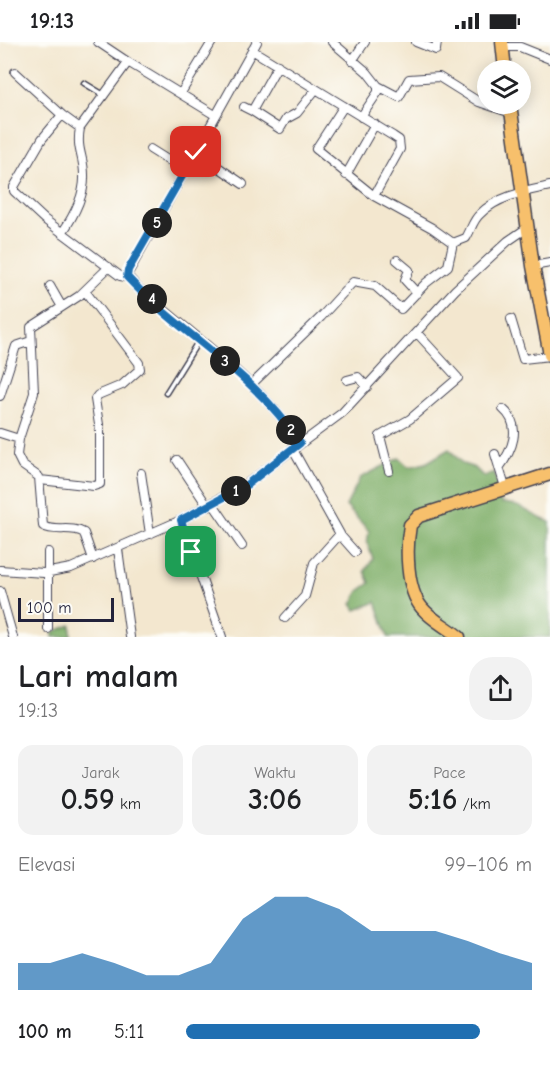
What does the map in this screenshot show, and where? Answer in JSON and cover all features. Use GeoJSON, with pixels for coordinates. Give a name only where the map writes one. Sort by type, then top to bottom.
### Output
{"type":"FeatureCollection","features":[{"type":"Feature","properties":{"kind":"highway"},"geometry":{"type":"LineString","coordinates":[[502,45],[504,60]]}},
{"type":"Feature","properties":{"kind":"highway"},"geometry":{"type":"LineString","coordinates":[[511,114],[533,266],[550,355]]}},
{"type":"Feature","properties":{"kind":"highway"},"geometry":{"type":"LineString","coordinates":[[459,637],[432,618],[417,601],[409,561],[411,525],[419,516],[550,474]]}},
{"type":"Feature","properties":{"kind":"street"},"geometry":{"type":"LineString","coordinates":[[98,42],[215,115]]}},
{"type":"Feature","properties":{"kind":"street"},"geometry":{"type":"LineString","coordinates":[[181,93],[212,42]]}},
{"type":"Feature","properties":{"kind":"street"},"geometry":{"type":"LineString","coordinates":[[332,42],[367,72],[378,86],[399,97],[411,79],[439,76],[477,101]]}},
{"type":"Feature","properties":{"kind":"street"},"geometry":{"type":"LineString","coordinates":[[352,60],[365,42]]}},
{"type":"Feature","properties":{"kind":"street"},"geometry":{"type":"LineString","coordinates":[[416,42],[435,50],[437,42]]}},
{"type":"Feature","properties":{"kind":"street"},"geometry":{"type":"LineString","coordinates":[[502,45],[520,47],[550,59]]}},
{"type":"Feature","properties":{"kind":"street"},"geometry":{"type":"LineString","coordinates":[[62,115],[42,139],[13,189],[62,233],[121,277],[128,274],[255,46],[278,65],[399,140],[400,147],[374,196]]}},
{"type":"Feature","properties":{"kind":"street"},"geometry":{"type":"LineString","coordinates":[[62,233],[76,209],[85,177],[77,144],[80,128],[128,62]]}},
{"type":"Feature","properties":{"kind":"street"},"geometry":{"type":"LineString","coordinates":[[278,65],[248,109],[280,129],[286,119],[297,113],[316,89]]}},
{"type":"Feature","properties":{"kind":"street"},"geometry":{"type":"LineString","coordinates":[[15,72],[62,115],[80,128]]}},
{"type":"Feature","properties":{"kind":"street"},"geometry":{"type":"LineString","coordinates":[[361,117],[378,92],[378,86]]}},
{"type":"Feature","properties":{"kind":"street"},"geometry":{"type":"LineString","coordinates":[[344,106],[316,149],[374,196],[432,228],[453,243]]}},
{"type":"Feature","properties":{"kind":"street"},"geometry":{"type":"LineString","coordinates":[[346,175],[375,124]]}},
{"type":"Feature","properties":{"kind":"street"},"geometry":{"type":"LineString","coordinates":[[150,149],[185,171]]}},
{"type":"Feature","properties":{"kind":"street"},"geometry":{"type":"LineString","coordinates":[[196,152],[243,184]]}},
{"type":"Feature","properties":{"kind":"street"},"geometry":{"type":"LineString","coordinates":[[453,243],[466,238],[476,219],[484,210],[522,192],[550,186]]}},
{"type":"Feature","properties":{"kind":"street"},"geometry":{"type":"LineString","coordinates":[[0,570],[50,572],[71,568],[181,520],[245,486],[342,412],[481,266],[527,228]]}},
{"type":"Feature","properties":{"kind":"street"},"geometry":{"type":"LineString","coordinates":[[252,384],[321,317],[353,282],[375,286],[399,309],[448,266],[453,243]]}},
{"type":"Feature","properties":{"kind":"street"},"geometry":{"type":"LineString","coordinates":[[397,260],[409,270],[405,280],[417,293]]}},
{"type":"Feature","properties":{"kind":"street"},"geometry":{"type":"LineString","coordinates":[[533,266],[550,263]]}},
{"type":"Feature","properties":{"kind":"street"},"geometry":{"type":"LineString","coordinates":[[93,559],[84,533],[75,529],[48,529],[43,526],[40,480],[37,474],[18,460],[19,439],[34,393],[32,323],[62,307],[85,291],[109,267]]}},
{"type":"Feature","properties":{"kind":"street"},"geometry":{"type":"LineString","coordinates":[[128,274],[199,340],[252,384],[274,406],[300,443]]}},
{"type":"Feature","properties":{"kind":"street"},"geometry":{"type":"LineString","coordinates":[[50,286],[62,307]]}},
{"type":"Feature","properties":{"kind":"street"},"geometry":{"type":"LineString","coordinates":[[40,480],[94,486],[100,484],[100,430],[94,399],[122,385],[140,369],[139,363],[85,291]]}},
{"type":"Feature","properties":{"kind":"street"},"geometry":{"type":"LineString","coordinates":[[511,319],[523,359],[550,355]]}},
{"type":"Feature","properties":{"kind":"street"},"geometry":{"type":"LineString","coordinates":[[389,471],[380,436],[410,419],[458,378],[417,333]]}},
{"type":"Feature","properties":{"kind":"street"},"geometry":{"type":"LineString","coordinates":[[0,396],[16,346],[31,341]]}},
{"type":"Feature","properties":{"kind":"street"},"geometry":{"type":"LineString","coordinates":[[346,380],[358,377],[367,387]]}},
{"type":"Feature","properties":{"kind":"street"},"geometry":{"type":"LineString","coordinates":[[499,468],[509,455],[514,439],[511,421],[503,409]]}},
{"type":"Feature","properties":{"kind":"street"},"geometry":{"type":"LineString","coordinates":[[0,433],[19,439]]}},
{"type":"Feature","properties":{"kind":"street"},"geometry":{"type":"LineString","coordinates":[[292,448],[340,535],[356,552]]}},
{"type":"Feature","properties":{"kind":"street"},"geometry":{"type":"LineString","coordinates":[[495,454],[504,487]]}},
{"type":"Feature","properties":{"kind":"street"},"geometry":{"type":"LineString","coordinates":[[177,460],[242,546]]}},
{"type":"Feature","properties":{"kind":"street"},"geometry":{"type":"LineString","coordinates":[[141,473],[150,534]]}},
{"type":"Feature","properties":{"kind":"street"},"geometry":{"type":"LineString","coordinates":[[181,520],[222,637]]}},
{"type":"Feature","properties":{"kind":"street"},"geometry":{"type":"LineString","coordinates":[[285,618],[305,596],[314,563],[340,535]]}},
{"type":"Feature","properties":{"kind":"street"},"geometry":{"type":"LineString","coordinates":[[118,549],[130,637]]}},
{"type":"Feature","properties":{"kind":"street"},"geometry":{"type":"LineString","coordinates":[[48,552],[50,572],[46,603],[48,629]]}},
{"type":"Feature","properties":{"kind":"street"},"geometry":{"type":"LineString","coordinates":[[0,591],[13,637]]}},
{"type":"Feature","properties":{"kind":"lane"},"geometry":{"type":"LineString","coordinates":[[84,83],[105,96]]}},
{"type":"Feature","properties":{"kind":"lane"},"geometry":{"type":"LineString","coordinates":[[166,393],[199,340]]}},
{"type":"Feature","properties":{"kind":"green space"},"geometry":{"type":"Polygon","coordinates":[[[449,449],[463,464],[475,468],[484,477],[494,472],[501,503],[521,508],[550,522],[550,637],[388,637],[376,602],[356,610],[352,604],[359,591],[370,583],[365,571],[373,559],[367,543],[369,531],[346,506],[360,478],[399,458],[409,467],[426,463],[449,449]]]}},
{"type":"Feature","properties":{"kind":"green space"},"geometry":{"type":"Polygon","coordinates":[[[71,625],[71,637],[53,637],[53,632],[71,625]]]}},
{"type":"Feature","properties":{"kind":"route"},"geometry":{"type":"LineString","coordinates":[[191,552],[181,520],[245,486],[300,443],[279,413],[252,384],[127,277],[128,270],[196,152]]}}]}
